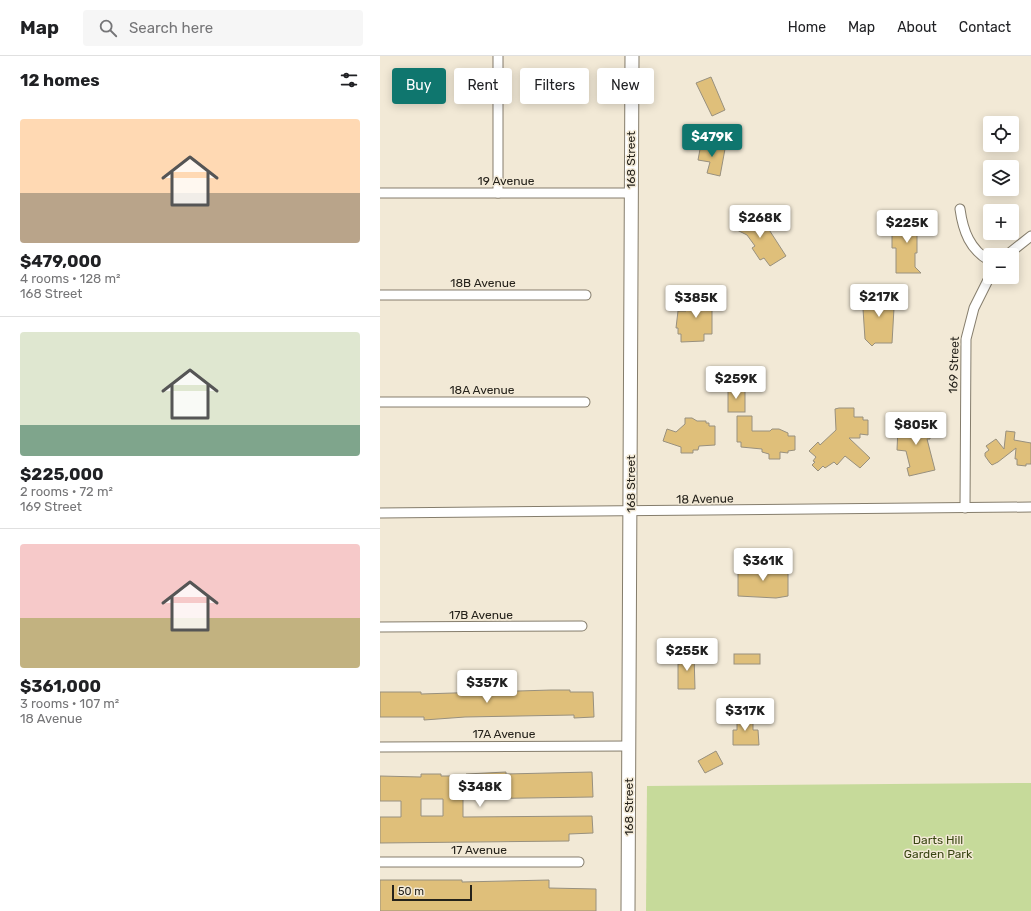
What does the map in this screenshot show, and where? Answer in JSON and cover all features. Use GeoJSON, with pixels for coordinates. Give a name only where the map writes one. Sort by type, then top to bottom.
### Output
{"type":"FeatureCollection","features":[{"type":"Feature","properties":{"kind":"main road","name":"168 Street"},"geometry":{"type":"LineString","coordinates":[[628,911],[632,56]]}},
{"type":"Feature","properties":{"kind":"street"},"geometry":{"type":"LineString","coordinates":[[498,56],[498,193]]}},
{"type":"Feature","properties":{"kind":"street","name":"19 Avenue"},"geometry":{"type":"LineString","coordinates":[[380,193],[631,193]]}},
{"type":"Feature","properties":{"kind":"street"},"geometry":{"type":"LineString","coordinates":[[960,210],[963,228],[971,244],[983,257]]}},
{"type":"Feature","properties":{"kind":"street"},"geometry":{"type":"LineString","coordinates":[[1016,248],[1031,236]]}},
{"type":"Feature","properties":{"kind":"street","name":"169 Street"},"geometry":{"type":"LineString","coordinates":[[965,508],[966,339],[974,308],[986,284]]}},
{"type":"Feature","properties":{"kind":"street","name":"18B Avenue"},"geometry":{"type":"LineString","coordinates":[[380,295],[586,295]]}},
{"type":"Feature","properties":{"kind":"street","name":"18A Avenue"},"geometry":{"type":"LineString","coordinates":[[380,402],[585,402]]}},
{"type":"Feature","properties":{"kind":"street","name":"18 Avenue"},"geometry":{"type":"LineString","coordinates":[[380,513],[631,512],[1031,507]]}},
{"type":"Feature","properties":{"kind":"street","name":"17B Avenue"},"geometry":{"type":"LineString","coordinates":[[380,627],[582,626]]}},
{"type":"Feature","properties":{"kind":"street","name":"17A Avenue"},"geometry":{"type":"LineString","coordinates":[[380,747],[629,746]]}},
{"type":"Feature","properties":{"kind":"street","name":"17 Avenue"},"geometry":{"type":"LineString","coordinates":[[380,862],[579,862]]}},
{"type":"Feature","properties":{"kind":"green space","name":"Darts Hill Garden Park"},"geometry":{"type":"Polygon","coordinates":[[[1031,783],[1031,911],[646,911],[647,786],[1031,783]]]}},
{"type":"Feature","properties":{"kind":"building"},"geometry":{"type":"Polygon","coordinates":[[[711,77],[725,110],[712,116],[696,83],[711,77]]]}},
{"type":"Feature","properties":{"kind":"building"},"geometry":{"type":"Polygon","coordinates":[[[701,144],[725,149],[720,176],[707,173],[710,162],[698,160],[701,144]]]}},
{"type":"Feature","properties":{"kind":"building"},"geometry":{"type":"Polygon","coordinates":[[[747,214],[766,225],[786,256],[770,266],[764,258],[760,260],[752,248],[755,246],[747,235],[733,228],[734,225],[731,223],[735,216],[744,218],[747,214]]]}},
{"type":"Feature","properties":{"kind":"building"},"geometry":{"type":"Polygon","coordinates":[[[908,214],[915,214],[925,220],[917,236],[917,253],[915,253],[915,267],[921,273],[896,273],[896,248],[892,248],[892,233],[896,233],[908,214]]]}},
{"type":"Feature","properties":{"kind":"building"},"geometry":{"type":"Polygon","coordinates":[[[695,292],[712,292],[712,334],[704,334],[704,341],[681,342],[681,334],[678,334],[678,328],[676,328],[678,311],[686,311],[686,307],[695,307],[695,292]]]}},
{"type":"Feature","properties":{"kind":"building"},"geometry":{"type":"Polygon","coordinates":[[[881,293],[881,297],[899,297],[901,308],[894,308],[892,343],[875,343],[872,346],[865,339],[862,294],[881,293]]]}},
{"type":"Feature","properties":{"kind":"building"},"geometry":{"type":"Polygon","coordinates":[[[728,387],[745,387],[745,412],[728,412],[728,387]]]}},
{"type":"Feature","properties":{"kind":"building"},"geometry":{"type":"Polygon","coordinates":[[[854,408],[854,417],[863,417],[863,420],[868,420],[868,435],[860,434],[860,438],[849,438],[870,458],[860,468],[845,456],[837,465],[834,462],[825,468],[823,466],[818,471],[812,465],[815,462],[813,461],[816,457],[809,451],[818,442],[820,445],[836,430],[835,409],[854,408]]]}},
{"type":"Feature","properties":{"kind":"building"},"geometry":{"type":"Polygon","coordinates":[[[737,416],[752,416],[752,431],[770,431],[772,429],[779,429],[788,433],[788,436],[795,436],[795,450],[788,451],[788,453],[780,452],[780,459],[769,459],[769,454],[762,452],[762,449],[741,447],[741,442],[737,442],[737,416]]]}},
{"type":"Feature","properties":{"kind":"building"},"geometry":{"type":"Polygon","coordinates":[[[685,418],[692,418],[697,421],[706,421],[706,423],[709,423],[709,426],[715,426],[715,445],[699,446],[698,450],[693,450],[693,453],[681,453],[681,447],[663,441],[667,429],[676,432],[685,424],[685,418]]]}},
{"type":"Feature","properties":{"kind":"building"},"geometry":{"type":"Polygon","coordinates":[[[904,421],[931,421],[930,439],[927,439],[935,470],[909,476],[907,468],[910,467],[906,451],[897,450],[898,427],[904,427],[904,421]]]}},
{"type":"Feature","properties":{"kind":"building"},"geometry":{"type":"Polygon","coordinates":[[[1006,431],[1015,432],[1014,440],[1031,443],[1031,464],[1026,464],[1026,466],[1017,465],[1017,459],[1015,459],[1016,448],[998,462],[992,465],[990,463],[985,456],[985,453],[989,450],[986,446],[996,439],[1004,449],[1006,431]]]}},
{"type":"Feature","properties":{"kind":"building"},"geometry":{"type":"Polygon","coordinates":[[[758,561],[768,561],[768,569],[788,569],[788,596],[776,598],[738,596],[738,569],[758,569],[758,561]]]}},
{"type":"Feature","properties":{"kind":"building"},"geometry":{"type":"Polygon","coordinates":[[[680,654],[694,654],[695,689],[678,689],[678,664],[680,664],[680,654]]]}},
{"type":"Feature","properties":{"kind":"building"},"geometry":{"type":"Polygon","coordinates":[[[734,654],[760,654],[760,664],[734,664],[734,654]]]}},
{"type":"Feature","properties":{"kind":"building"},"geometry":{"type":"Polygon","coordinates":[[[551,690],[593,692],[594,717],[574,718],[574,715],[465,717],[424,720],[424,717],[380,717],[380,692],[421,692],[421,694],[551,690]]]}},
{"type":"Feature","properties":{"kind":"building"},"geometry":{"type":"Polygon","coordinates":[[[737,716],[753,716],[753,730],[758,730],[759,745],[733,745],[733,730],[737,730],[737,716]]]}},
{"type":"Feature","properties":{"kind":"building"},"geometry":{"type":"Polygon","coordinates":[[[716,751],[723,764],[705,773],[698,761],[716,751]]]}},
{"type":"Feature","properties":{"kind":"building"},"geometry":{"type":"Polygon","coordinates":[[[506,772],[506,774],[592,772],[593,797],[463,799],[463,817],[592,816],[593,833],[569,834],[569,841],[380,843],[380,817],[401,817],[401,801],[380,801],[380,776],[421,777],[421,774],[441,774],[441,776],[466,776],[466,774],[506,772]],[[421,799],[421,816],[443,816],[443,799],[421,799]]]}},
{"type":"Feature","properties":{"kind":"building"},"geometry":{"type":"Polygon","coordinates":[[[380,880],[462,880],[462,882],[549,880],[549,888],[596,889],[596,911],[380,911],[380,880]]]}}]}
